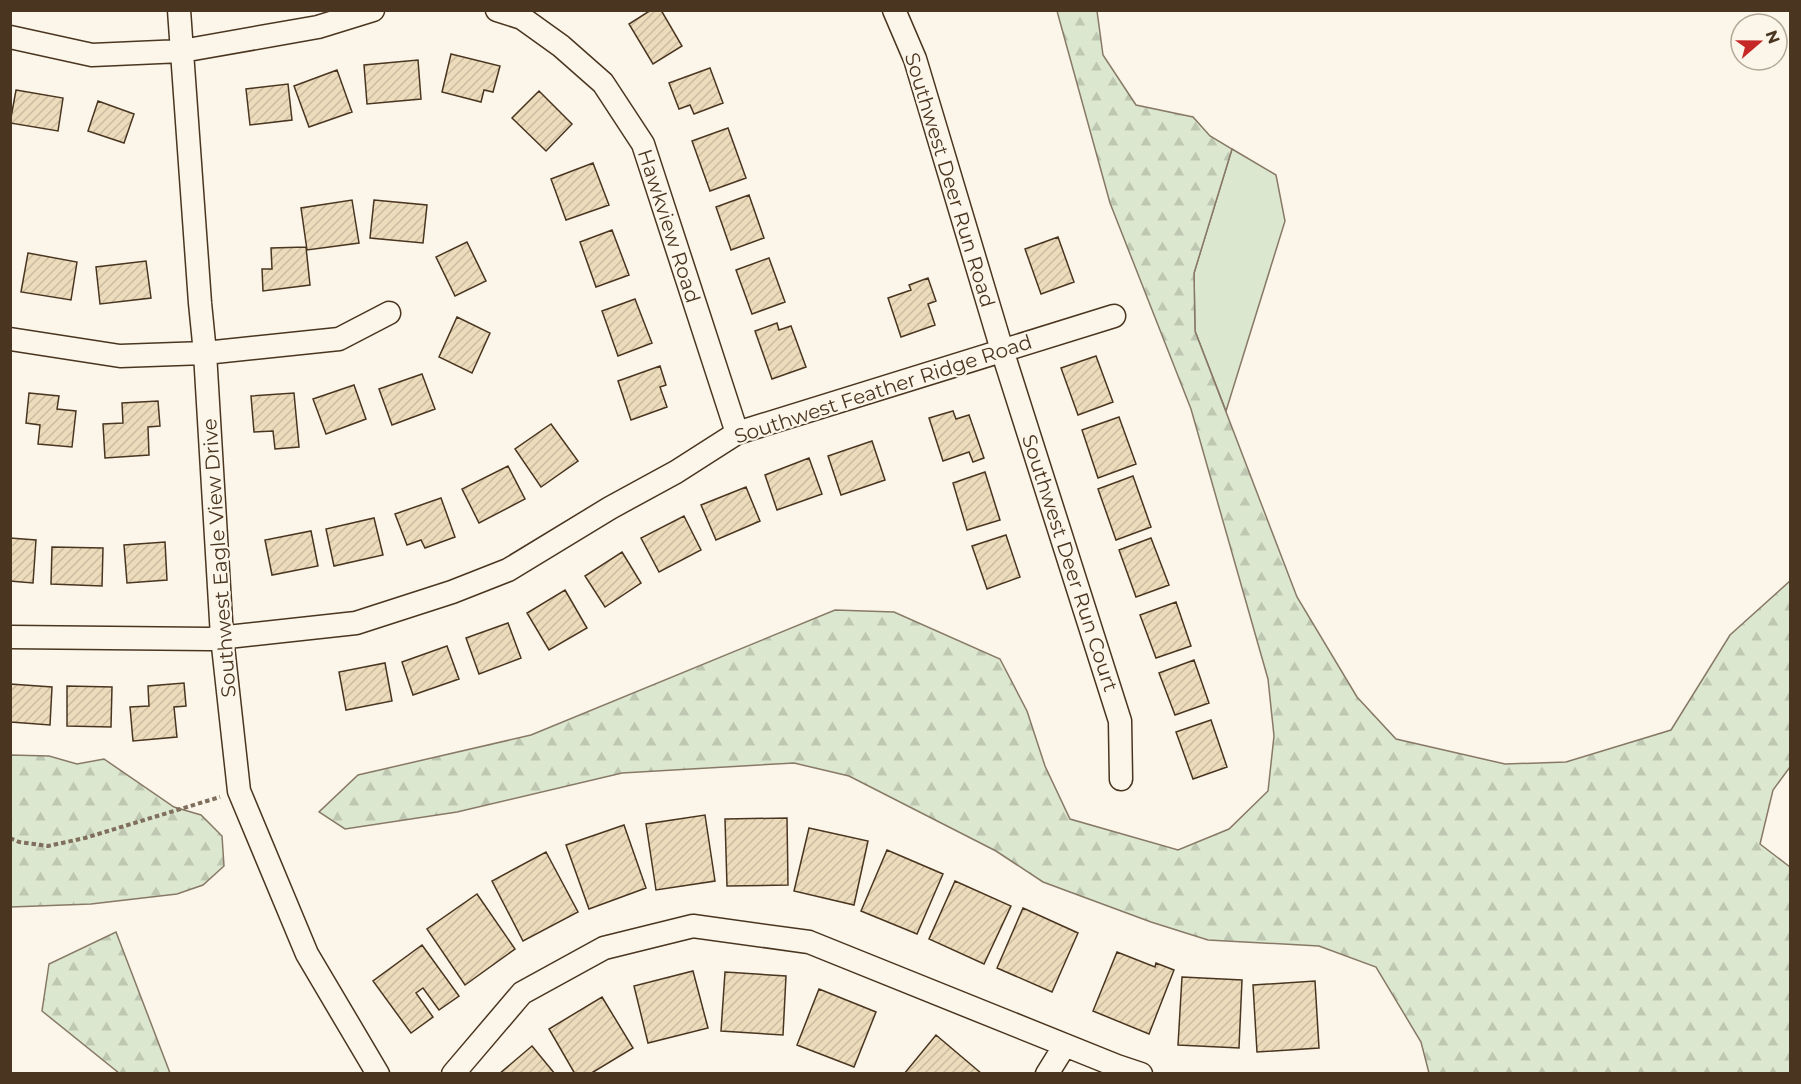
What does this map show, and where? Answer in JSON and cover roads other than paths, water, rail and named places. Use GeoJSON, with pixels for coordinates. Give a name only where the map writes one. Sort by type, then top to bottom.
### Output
{"type":"FeatureCollection","features":[{"type":"Feature","properties":{"kind":"street","name":"Southwest Eagle View Drive"},"geometry":{"type":"LineString","coordinates":[[179,10],[205,353],[222,637],[239,791],[307,954],[378,1074]]}},
{"type":"Feature","properties":{"kind":"street"},"geometry":{"type":"LineString","coordinates":[[10,37],[92,54],[182,51],[318,27],[373,10]]}},
{"type":"Feature","properties":{"kind":"street","name":"Hawkview Road"},"geometry":{"type":"LineString","coordinates":[[497,10],[522,18],[561,46],[603,83],[643,144],[737,432]]}},
{"type":"Feature","properties":{"kind":"street","name":"Southwest Deer Run Road"},"geometry":{"type":"LineString","coordinates":[[894,10],[915,59],[1002,350]]}},
{"type":"Feature","properties":{"kind":"street"},"geometry":{"type":"LineString","coordinates":[[10,339],[120,356],[205,353],[339,339],[389,313]]}},
{"type":"Feature","properties":{"kind":"street","name":"Southwest Feather Ridge Road"},"geometry":{"type":"LineString","coordinates":[[10,637],[209,639],[356,623],[452,592],[508,570],[610,508],[676,472],[737,432],[1114,316]]}},
{"type":"Feature","properties":{"kind":"street","name":"Southwest Deer Run Court"},"geometry":{"type":"LineString","coordinates":[[1002,350],[1120,721],[1121,779]]}},
{"type":"Feature","properties":{"kind":"street"},"geometry":{"type":"LineString","coordinates":[[453,1074],[522,993],[604,948],[693,926],[809,942],[1141,1074]]}},
{"type":"Feature","properties":{"kind":"street"},"geometry":{"type":"LineString","coordinates":[[1047,1074],[1065,1045]]}}]}
